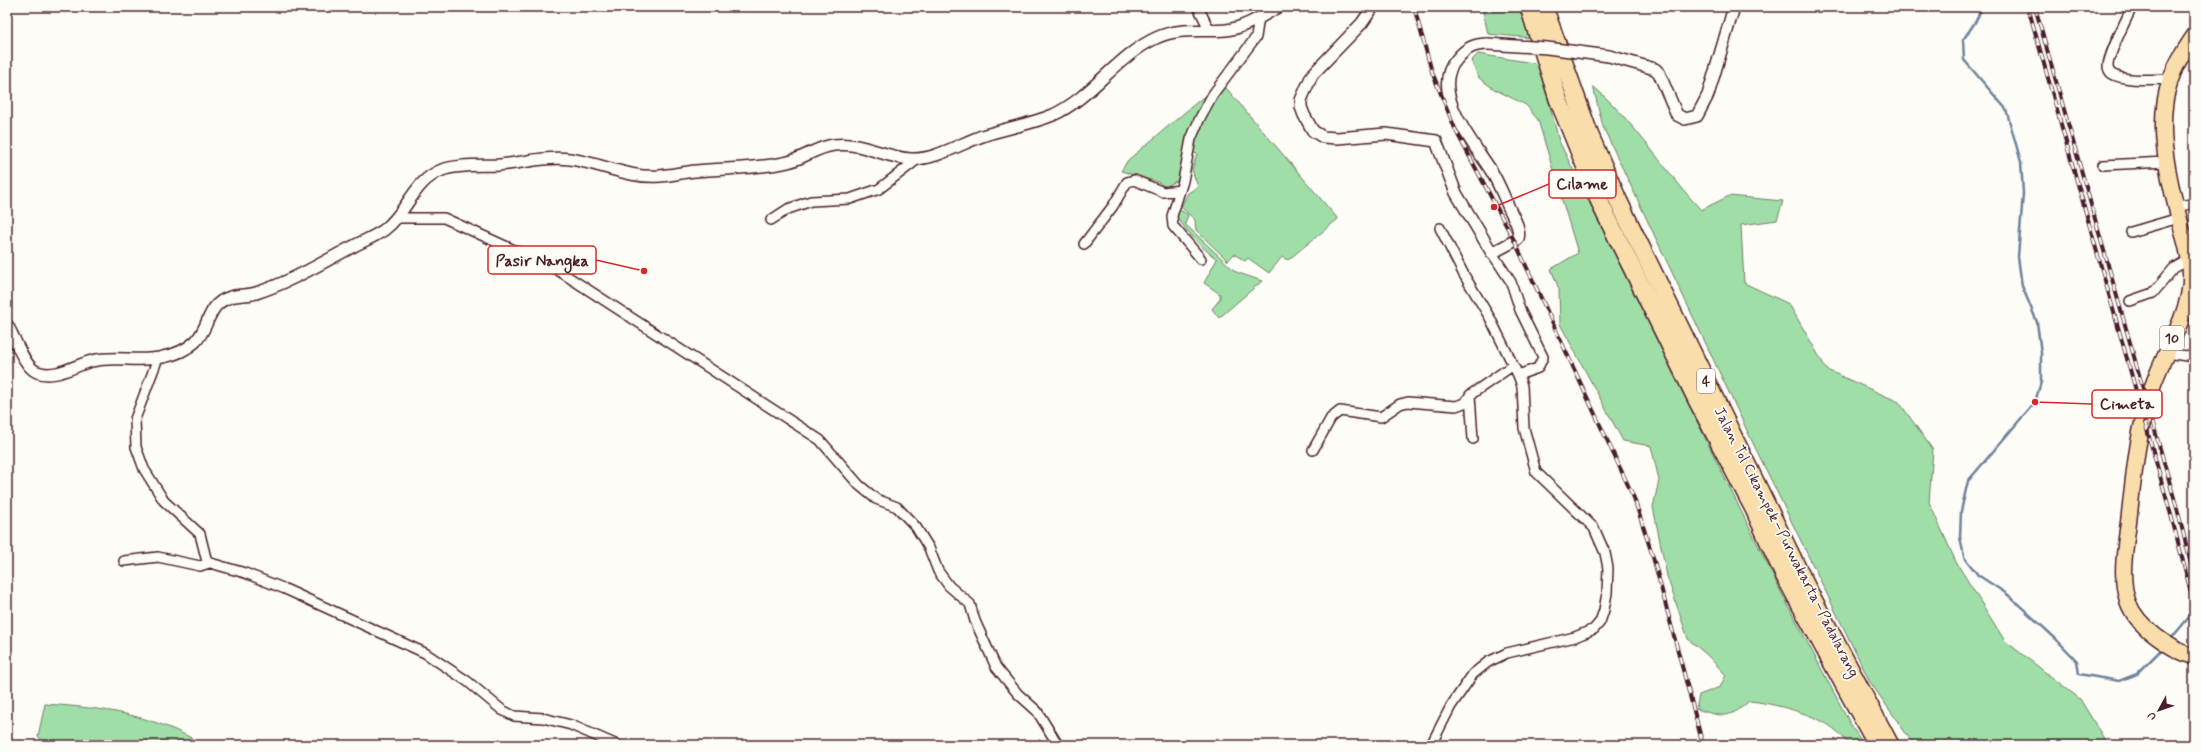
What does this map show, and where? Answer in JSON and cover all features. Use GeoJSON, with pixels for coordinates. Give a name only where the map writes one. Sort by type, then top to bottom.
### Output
{"type":"FeatureCollection","features":[{"type":"Feature","properties":{"kind":"highway","name":"Jalan Tol Cikampek–Purwakarta–Padalarang"},"geometry":{"type":"LineString","coordinates":[[1529,7],[1558,100],[1602,207],[1693,393],[1754,509],[1783,573],[1877,745]]}},
{"type":"Feature","properties":{"kind":"highway","name":"Jalan Tol Cikampek–Purwakarta–Padalarang"},"geometry":{"type":"LineString","coordinates":[[1544,7],[1590,136],[1619,202],[1806,586],[1890,745]]}},
{"type":"Feature","properties":{"kind":"highway","name":"10"},"geometry":{"type":"LineString","coordinates":[[2189,656],[2157,636],[2141,622],[2129,603],[2124,573],[2134,468],[2140,430],[2153,384],[2190,288],[2190,259],[2177,212],[2167,162],[2164,111],[2170,79],[2194,36]]}},
{"type":"Feature","properties":{"kind":"street"},"geometry":{"type":"LineString","coordinates":[[1198,7],[1209,29]]}},
{"type":"Feature","properties":{"kind":"street"},"geometry":{"type":"LineString","coordinates":[[7,325],[27,363],[32,370],[39,372],[55,373],[82,363],[109,358],[158,358],[177,353],[194,342],[202,331],[210,313],[219,303],[228,297],[252,294],[297,277],[382,231],[398,218],[422,181],[434,174],[460,167],[503,164],[543,158],[569,159],[641,175],[657,176],[694,171],[759,167],[779,164],[802,158],[825,146],[840,144],[864,147],[908,159],[925,158],[983,136],[1050,116],[1076,100],[1132,54],[1153,39],[1167,34],[1233,28],[1278,7]]}},
{"type":"Feature","properties":{"kind":"street"},"geometry":{"type":"LineString","coordinates":[[1373,7],[1362,23],[1312,75],[1302,100],[1301,107],[1304,115],[1313,131],[1323,137],[1337,138],[1386,134],[1436,141],[1456,193],[1511,282],[1520,310],[1543,356],[1538,368],[1518,375]]}},
{"type":"Feature","properties":{"kind":"street"},"geometry":{"type":"LineString","coordinates":[[1492,253],[1518,239],[1517,226],[1491,171],[1464,130],[1446,89],[1448,70],[1452,63],[1471,47],[1488,44],[1547,48],[1609,56],[1655,69],[1659,73],[1677,115],[1685,119],[1693,118],[1700,112],[1708,95],[1734,7]]}},
{"type":"Feature","properties":{"kind":"street"},"geometry":{"type":"LineString","coordinates":[[2132,7],[2107,66],[2109,70],[2112,74],[2129,79],[2170,79]]}},
{"type":"Feature","properties":{"kind":"street"},"geometry":{"type":"LineString","coordinates":[[1201,259],[1175,230],[1171,222],[1180,190],[1191,139],[1200,118],[1213,94],[1256,37],[1259,17]]}},
{"type":"Feature","properties":{"kind":"street"},"geometry":{"type":"LineString","coordinates":[[771,220],[788,209],[811,201],[850,200],[879,189],[918,159]]}},
{"type":"Feature","properties":{"kind":"street"},"geometry":{"type":"LineString","coordinates":[[2103,165],[2167,162]]}},
{"type":"Feature","properties":{"kind":"street"},"geometry":{"type":"LineString","coordinates":[[1084,244],[1112,206],[1127,182],[1134,180],[1163,192],[1180,190]]}},
{"type":"Feature","properties":{"kind":"street"},"geometry":{"type":"LineString","coordinates":[[2131,232],[2194,203]]}},
{"type":"Feature","properties":{"kind":"street"},"geometry":{"type":"LineString","coordinates":[[398,218],[420,220],[444,218],[556,269],[820,440],[859,485],[876,499],[897,507],[916,527],[929,548],[938,571],[949,586],[970,604],[975,621],[996,667],[1018,694],[1038,711],[1058,745]]}},
{"type":"Feature","properties":{"kind":"street"},"geometry":{"type":"LineString","coordinates":[[1431,745],[1451,706],[1473,674],[1488,662],[1507,653],[1586,634],[1600,622],[1607,593],[1608,568],[1605,553],[1594,528],[1536,472],[1524,428],[1522,386],[1518,375],[1512,366],[1490,318],[1464,275],[1440,228]]}},
{"type":"Feature","properties":{"kind":"street"},"geometry":{"type":"LineString","coordinates":[[2130,301],[2153,293],[2174,268],[2190,259]]}},
{"type":"Feature","properties":{"kind":"street"},"geometry":{"type":"LineString","coordinates":[[2166,353],[2194,357]]}},
{"type":"Feature","properties":{"kind":"street"},"geometry":{"type":"LineString","coordinates":[[158,358],[135,419],[136,447],[144,469],[164,501],[200,534],[206,559],[209,563]]}},
{"type":"Feature","properties":{"kind":"street"},"geometry":{"type":"LineString","coordinates":[[1313,450],[1331,418],[1340,411],[1381,417],[1403,403],[1456,406],[1464,403],[1472,393],[1512,366]]}},
{"type":"Feature","properties":{"kind":"street"},"geometry":{"type":"LineString","coordinates":[[1469,397],[1473,415],[1473,438]]}},
{"type":"Feature","properties":{"kind":"street"},"geometry":{"type":"LineString","coordinates":[[124,561],[158,557],[200,566],[209,563],[245,573],[285,589],[425,654],[467,681],[502,710],[514,716],[543,718],[571,725],[617,745]]}},
{"type":"Feature","properties":{"kind":"green space"},"geometry":{"type":"Polygon","coordinates":[[[1482,7],[1522,7],[1532,38],[1488,34],[1482,7]]]}},
{"type":"Feature","properties":{"kind":"green space"},"geometry":{"type":"Polygon","coordinates":[[[1478,54],[1539,64],[1559,141],[1781,592],[1852,727],[1864,745],[1849,745],[1838,732],[1826,724],[1805,714],[1769,704],[1749,701],[1735,712],[1724,715],[1712,714],[1696,709],[1699,695],[1720,687],[1726,675],[1707,655],[1688,639],[1667,576],[1653,507],[1659,480],[1651,446],[1623,441],[1560,324],[1559,289],[1551,269],[1578,253],[1538,120],[1526,105],[1494,89],[1479,78],[1471,61],[1478,54]]]}},
{"type":"Feature","properties":{"kind":"green space"},"geometry":{"type":"Polygon","coordinates":[[[1221,82],[1338,219],[1288,260],[1282,257],[1269,273],[1248,258],[1245,261],[1234,254],[1228,261],[1196,230],[1195,220],[1181,207],[1188,193],[1198,187],[1192,170],[1197,154],[1189,151],[1178,180],[1165,187],[1158,182],[1121,171],[1128,160],[1221,82]]]}},
{"type":"Feature","properties":{"kind":"green space"},"geometry":{"type":"Polygon","coordinates":[[[1593,86],[1622,115],[1701,210],[1729,196],[1783,201],[1777,220],[1741,225],[1744,283],[1789,304],[1827,370],[1899,402],[1933,450],[1929,502],[1956,562],[2005,641],[2080,699],[2108,745],[1914,745],[1870,682],[1752,441],[1603,127],[1593,86]]]}},
{"type":"Feature","properties":{"kind":"green space"},"geometry":{"type":"Polygon","coordinates":[[[1177,208],[1188,215],[1185,224],[1236,272],[1262,281],[1219,318],[1212,309],[1220,299],[1220,294],[1204,283],[1217,259],[1189,233],[1175,215],[1177,208]]]}},
{"type":"Feature","properties":{"kind":"green space"},"geometry":{"type":"Polygon","coordinates":[[[45,704],[127,714],[166,726],[204,745],[46,745],[38,736],[45,704]]]}},
{"type":"Feature","properties":{"kind":"waterway"},"geometry":{"type":"LineString","coordinates":[[1982,7],[1976,21],[1963,40],[1964,60],[2006,109],[2021,162],[2023,193],[2018,257],[2022,286],[2037,322],[2041,353],[2041,382],[2035,402],[1968,481],[1961,511],[1960,537],[1964,557],[1978,575],[2007,594],[2055,638],[2077,661],[2079,674],[2119,681],[2137,674],[2163,648]]}},
{"type":"Feature","properties":{"kind":"waterway"},"geometry":{"type":"LineString","coordinates":[[2170,640],[2194,611]]}},
{"type":"Feature","properties":{"kind":"railway"},"geometry":{"type":"LineString","coordinates":[[1414,7],[1432,72],[1456,131],[1515,242],[1634,498],[1653,557],[1703,745]]}},
{"type":"Feature","properties":{"kind":"railway"},"geometry":{"type":"LineString","coordinates":[[2028,7],[2171,515],[2194,604]]}},
{"type":"Feature","properties":{"kind":"railway"},"geometry":{"type":"LineString","coordinates":[[2035,7],[2178,512],[2194,576]]}},
{"type":"Feature","properties":{"kind":"place","name":"Cilame"},"geometry":{"type":"Point","coordinates":[1494,207]}},
{"type":"Feature","properties":{"kind":"place","name":"Pasir Nangka"},"geometry":{"type":"Point","coordinates":[644,271]}},
{"type":"Feature","properties":{"kind":"place","name":"Cimeta"},"geometry":{"type":"Point","coordinates":[2035,402]}}]}
